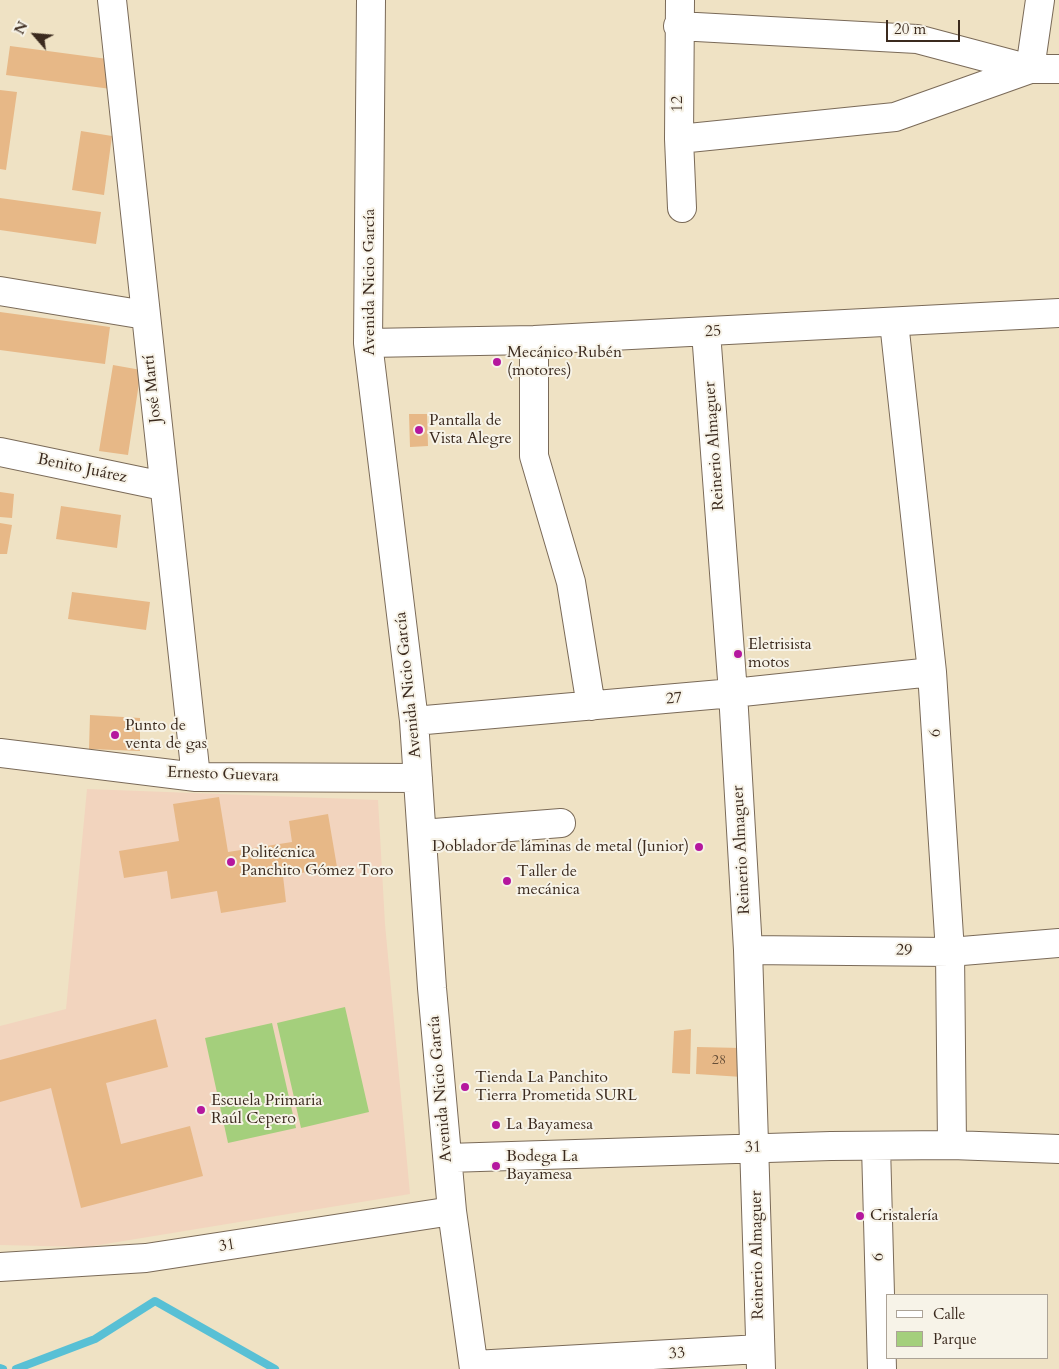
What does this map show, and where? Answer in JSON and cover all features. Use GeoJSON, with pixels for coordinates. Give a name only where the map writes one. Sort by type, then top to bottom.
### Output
{"type":"FeatureCollection","features":[{"type":"Feature","properties":{"kind":"street","name":"José Martí"},"geometry":{"type":"LineString","coordinates":[[112,0],[163,486],[196,777]]}},
{"type":"Feature","properties":{"kind":"street","name":"Avenida Nicio García"},"geometry":{"type":"LineString","coordinates":[[371,0],[368,343],[414,721],[432,988],[452,1211],[474,1367]]}},
{"type":"Feature","properties":{"kind":"street"},"geometry":{"type":"LineString","coordinates":[[1030,69],[1040,0]]}},
{"type":"Feature","properties":{"kind":"street"},"geometry":{"type":"LineString","coordinates":[[679,13],[917,39],[1030,69],[1059,69]]}},
{"type":"Feature","properties":{"kind":"street","name":"12"},"geometry":{"type":"LineString","coordinates":[[679,13],[679,139],[682,208]]}},
{"type":"Feature","properties":{"kind":"street"},"geometry":{"type":"LineString","coordinates":[[679,139],[894,117],[1030,69]]}},
{"type":"Feature","properties":{"kind":"street"},"geometry":{"type":"LineString","coordinates":[[0,291],[145,315]]}},
{"type":"Feature","properties":{"kind":"street","name":"25"},"geometry":{"type":"LineString","coordinates":[[368,343],[534,340],[1059,314]]}},
{"type":"Feature","properties":{"kind":"street","name":"6"},"geometry":{"type":"LineString","coordinates":[[894,322],[932,672],[950,952],[952,1145]]}},
{"type":"Feature","properties":{"kind":"street","name":"Reinerio Almaguer"},"geometry":{"type":"LineString","coordinates":[[706,332],[733,693],[748,950],[761,1359]]}},
{"type":"Feature","properties":{"kind":"street"},"geometry":{"type":"LineString","coordinates":[[534,340],[534,456],[571,582],[591,706]]}},
{"type":"Feature","properties":{"kind":"street","name":"Benito Juárez"},"geometry":{"type":"LineString","coordinates":[[0,452],[163,486]]}},
{"type":"Feature","properties":{"kind":"street","name":"27"},"geometry":{"type":"LineString","coordinates":[[414,721],[733,693],[932,672]]}},
{"type":"Feature","properties":{"kind":"street","name":"Ernesto Guevara"},"geometry":{"type":"LineString","coordinates":[[0,753],[196,777],[418,778]]}},
{"type":"Feature","properties":{"kind":"street"},"geometry":{"type":"LineString","coordinates":[[422,834],[561,823]]}},
{"type":"Feature","properties":{"kind":"street","name":"29"},"geometry":{"type":"LineString","coordinates":[[748,950],[950,952],[1059,943]]}},
{"type":"Feature","properties":{"kind":"street","name":"31"},"geometry":{"type":"LineString","coordinates":[[448,1158],[876,1146],[952,1145],[1059,1149]]}},
{"type":"Feature","properties":{"kind":"street","name":"6"},"geometry":{"type":"LineString","coordinates":[[876,1146],[882,1369]]}},
{"type":"Feature","properties":{"kind":"street","name":"31"},"geometry":{"type":"LineString","coordinates":[[0,1267],[146,1258],[452,1211]]}},
{"type":"Feature","properties":{"kind":"street","name":"33"},"geometry":{"type":"LineString","coordinates":[[474,1367],[761,1359]]}},
{"type":"Feature","properties":{"kind":"shaded area","name":"Escuela Primaria Raúl Cepero"},"geometry":{"type":"Polygon","coordinates":[[[87,789],[378,800],[385,924],[410,1194],[87,1247],[0,1245],[0,1026],[66,1009],[87,789]]]}},
{"type":"Feature","properties":{"kind":"green space"},"geometry":{"type":"Polygon","coordinates":[[[345,1007],[369,1112],[301,1128],[277,1023],[345,1007]]]}},
{"type":"Feature","properties":{"kind":"green space"},"geometry":{"type":"Polygon","coordinates":[[[272,1023],[296,1128],[228,1143],[205,1038],[272,1023]]]}},
{"type":"Feature","properties":{"kind":"building"},"geometry":{"type":"Polygon","coordinates":[[[10,46],[115,60],[111,89],[6,75],[10,46]]]}},
{"type":"Feature","properties":{"kind":"building"},"geometry":{"type":"Polygon","coordinates":[[[0,90],[17,92],[6,170],[0,169],[0,90]]]}},
{"type":"Feature","properties":{"kind":"building"},"geometry":{"type":"Polygon","coordinates":[[[81,131],[112,136],[104,195],[72,190],[81,131]]]}},
{"type":"Feature","properties":{"kind":"building"},"geometry":{"type":"Polygon","coordinates":[[[0,198],[101,212],[96,244],[0,230],[0,198]]]}},
{"type":"Feature","properties":{"kind":"building"},"geometry":{"type":"Polygon","coordinates":[[[0,312],[110,327],[105,364],[0,350],[0,312]]]}},
{"type":"Feature","properties":{"kind":"building"},"geometry":{"type":"Polygon","coordinates":[[[113,365],[141,370],[128,455],[99,451],[113,365]]]}},
{"type":"Feature","properties":{"kind":"building","name":"Pantalla de Vista Alegre"},"geometry":{"type":"Polygon","coordinates":[[[409,414],[427,414],[428,446],[410,447],[409,414]]]}},
{"type":"Feature","properties":{"kind":"building"},"geometry":{"type":"Polygon","coordinates":[[[0,492],[14,494],[12,518],[0,517],[0,492]]]}},
{"type":"Feature","properties":{"kind":"building"},"geometry":{"type":"Polygon","coordinates":[[[61,506],[121,515],[117,548],[56,539],[61,506]]]}},
{"type":"Feature","properties":{"kind":"building"},"geometry":{"type":"Polygon","coordinates":[[[0,523],[12,525],[7,554],[0,554],[0,523]]]}},
{"type":"Feature","properties":{"kind":"building"},"geometry":{"type":"Polygon","coordinates":[[[72,592],[150,602],[146,630],[68,619],[72,592]]]}},
{"type":"Feature","properties":{"kind":"building"},"geometry":{"type":"Polygon","coordinates":[[[90,715],[140,718],[140,751],[89,749],[90,715]]]}},
{"type":"Feature","properties":{"kind":"building"},"geometry":{"type":"Polygon","coordinates":[[[219,797],[228,852],[292,842],[289,821],[328,814],[337,867],[283,876],[286,902],[221,913],[217,891],[171,899],[167,871],[124,878],[119,851],[179,841],[173,804],[219,797]]]}},
{"type":"Feature","properties":{"kind":"building"},"geometry":{"type":"Polygon","coordinates":[[[156,1019],[168,1067],[106,1083],[121,1144],[190,1126],[203,1176],[81,1208],[51,1088],[0,1102],[0,1060],[156,1019]]]}},
{"type":"Feature","properties":{"kind":"building"},"geometry":{"type":"Polygon","coordinates":[[[691,1029],[690,1074],[672,1073],[674,1031],[691,1029]]]}},
{"type":"Feature","properties":{"kind":"building"},"geometry":{"type":"Polygon","coordinates":[[[697,1047],[741,1048],[742,1077],[696,1074],[697,1047]]]}},
{"type":"Feature","properties":{"kind":"waterway"},"geometry":{"type":"LineString","coordinates":[[16,1369],[95,1339],[155,1301],[275,1369]]}},
{"type":"Feature","properties":{"kind":"place","name":"Mecánico Rubén (motores)"},"geometry":{"type":"Point","coordinates":[497,362]}},
{"type":"Feature","properties":{"kind":"place","name":"Pantalla de Vista Alegre"},"geometry":{"type":"Point","coordinates":[419,430]}},
{"type":"Feature","properties":{"kind":"place","name":"Eletrisista motos"},"geometry":{"type":"Point","coordinates":[738,654]}},
{"type":"Feature","properties":{"kind":"place","name":"Punto de venta de gas"},"geometry":{"type":"Point","coordinates":[115,735]}},
{"type":"Feature","properties":{"kind":"place","name":"Doblador de láminas de metal (Junior)"},"geometry":{"type":"Point","coordinates":[699,847]}},
{"type":"Feature","properties":{"kind":"place","name":"Politécnica Panchito Gómez Toro"},"geometry":{"type":"Point","coordinates":[231,862]}},
{"type":"Feature","properties":{"kind":"place","name":"Taller de mecánica"},"geometry":{"type":"Point","coordinates":[507,881]}},
{"type":"Feature","properties":{"kind":"place","name":"Tienda La Panchito Tierra Prometida SURL"},"geometry":{"type":"Point","coordinates":[465,1087]}},
{"type":"Feature","properties":{"kind":"place","name":"Escuela Primaria Raúl Cepero"},"geometry":{"type":"Point","coordinates":[201,1110]}},
{"type":"Feature","properties":{"kind":"place","name":"La Bayamesa"},"geometry":{"type":"Point","coordinates":[496,1125]}},
{"type":"Feature","properties":{"kind":"place","name":"Bodega La Bayamesa"},"geometry":{"type":"Point","coordinates":[496,1166]}},
{"type":"Feature","properties":{"kind":"place","name":"Cristalería"},"geometry":{"type":"Point","coordinates":[860,1216]}}]}
